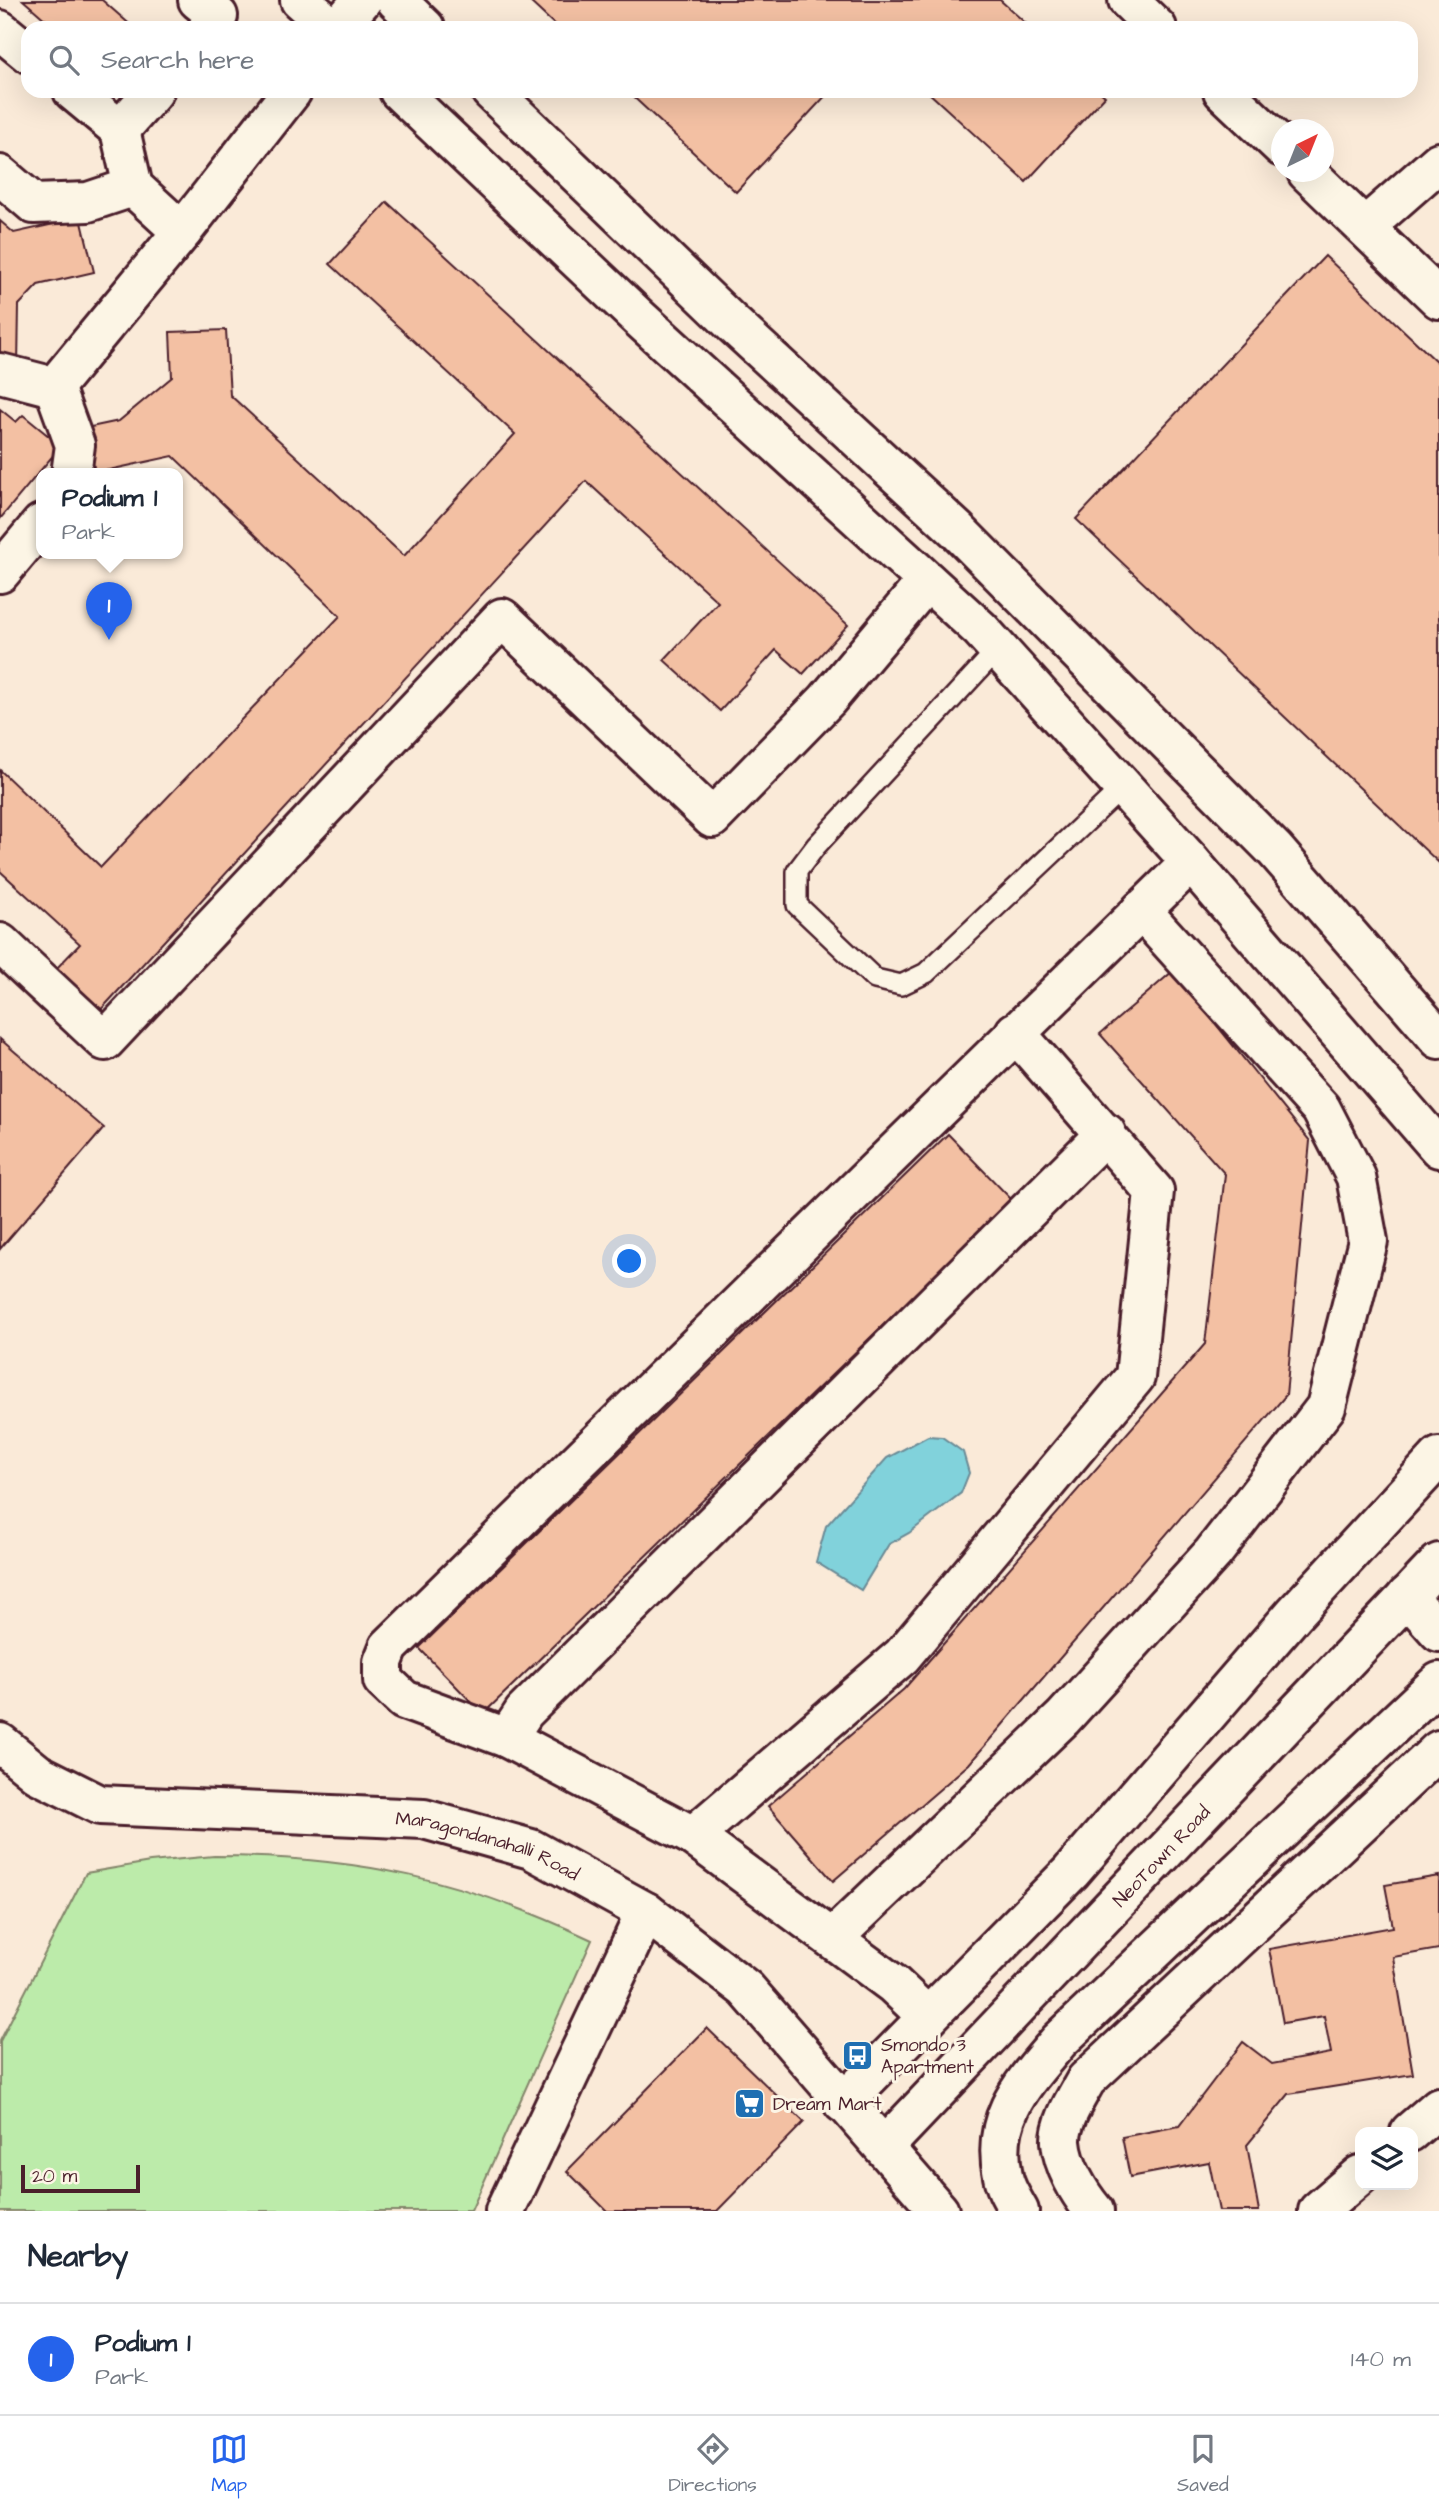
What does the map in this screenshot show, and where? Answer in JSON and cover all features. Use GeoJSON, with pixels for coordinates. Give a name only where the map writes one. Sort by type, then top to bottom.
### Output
{"type":"FeatureCollection","features":[{"type":"Feature","properties":{"kind":"street"},"geometry":{"type":"LineString","coordinates":[[198,0],[218,16],[214,21]]}},
{"type":"Feature","properties":{"kind":"street"},"geometry":{"type":"LineString","coordinates":[[300,0],[324,21]]}},
{"type":"Feature","properties":{"kind":"street"},"geometry":{"type":"LineString","coordinates":[[344,21],[362,0]]}},
{"type":"Feature","properties":{"kind":"street"},"geometry":{"type":"LineString","coordinates":[[396,0],[418,21]]}},
{"type":"Feature","properties":{"kind":"street"},"geometry":{"type":"LineString","coordinates":[[1128,0],[1150,21]]}},
{"type":"Feature","properties":{"kind":"street"},"geometry":{"type":"LineString","coordinates":[[0,30],[21,47]]}},
{"type":"Feature","properties":{"kind":"street"},"geometry":{"type":"LineString","coordinates":[[82,98],[120,130],[133,187],[182,232]]}},
{"type":"Feature","properties":{"kind":"street"},"geometry":{"type":"LineString","coordinates":[[120,130],[148,98]]}},
{"type":"Feature","properties":{"kind":"street"},"geometry":{"type":"LineString","coordinates":[[54,387],[182,232],[287,98]]}},
{"type":"Feature","properties":{"kind":"street"},"geometry":{"type":"LineString","coordinates":[[406,98],[639,318],[998,649],[1191,862],[1439,1148]]}},
{"type":"Feature","properties":{"kind":"street"},"geometry":{"type":"LineString","coordinates":[[498,98],[733,324],[957,530],[1275,850],[1439,1039]]}},
{"type":"Feature","properties":{"kind":"street"},"geometry":{"type":"LineString","coordinates":[[1230,98],[1271,137]]}},
{"type":"Feature","properties":{"kind":"street"},"geometry":{"type":"LineString","coordinates":[[1365,227],[1439,162]]}},
{"type":"Feature","properties":{"kind":"street"},"geometry":{"type":"LineString","coordinates":[[0,175],[34,204],[88,202],[133,187]]}},
{"type":"Feature","properties":{"kind":"street"},"geometry":{"type":"LineString","coordinates":[[1318,182],[1439,299]]}},
{"type":"Feature","properties":{"kind":"street"},"geometry":{"type":"LineString","coordinates":[[0,373],[54,387]]}},
{"type":"Feature","properties":{"kind":"street"},"geometry":{"type":"LineString","coordinates":[[54,387],[75,445],[72,468]]}},
{"type":"Feature","properties":{"kind":"street"},"geometry":{"type":"LineString","coordinates":[[0,573],[36,530]]}},
{"type":"Feature","properties":{"kind":"street"},"geometry":{"type":"LineString","coordinates":[[0,943],[105,1041],[502,618],[712,818],[827,700],[927,581]]}},
{"type":"Feature","properties":{"kind":"street"},"geometry":{"type":"LineString","coordinates":[[928,2017],[892,1984],[833,1938],[693,1836],[507,1738],[404,1700],[383,1680],[383,1662],[389,1647],[1191,862]]}},
{"type":"Feature","properties":{"kind":"street"},"geometry":{"type":"LineString","coordinates":[[833,1938],[1063,1718],[1213,1553],[1326,1407],[1368,1241],[1356,1177],[1321,1110],[1149,903]]}},
{"type":"Feature","properties":{"kind":"street"},"geometry":{"type":"LineString","coordinates":[[693,1836],[902,1656],[1135,1377],[1154,1191],[1107,1133],[1015,1032]]}},
{"type":"Feature","properties":{"kind":"street"},"geometry":{"type":"LineString","coordinates":[[507,1738],[524,1712],[1107,1133]]}},
{"type":"Feature","properties":{"kind":"street"},"geometry":{"type":"LineString","coordinates":[[844,2103],[1071,1872],[1294,1614],[1439,1457]]}},
{"type":"Feature","properties":{"kind":"street","name":"NeoTown Road"},"geometry":{"type":"LineString","coordinates":[[884,2147],[1438,1566]]}},
{"type":"Feature","properties":{"kind":"street"},"geometry":{"type":"LineString","coordinates":[[1407,1596],[1439,1632]]}},
{"type":"Feature","properties":{"kind":"street"},"geometry":{"type":"LineString","coordinates":[[1018,2211],[1003,2177],[1002,2164],[1001,2136],[1013,2096],[1059,2041],[1439,1682]]}},
{"type":"Feature","properties":{"kind":"street","name":"Maragondanahalli Road"},"geometry":{"type":"LineString","coordinates":[[0,1743],[38,1774],[100,1805],[424,1819],[531,1849],[646,1912],[746,1989],[939,2211]]}},
{"type":"Feature","properties":{"kind":"street"},"geometry":{"type":"LineString","coordinates":[[1094,2211],[1078,2192],[1061,2141],[1070,2111],[1086,2080],[1439,1750]]}},
{"type":"Feature","properties":{"kind":"street"},"geometry":{"type":"LineString","coordinates":[[505,2211],[646,1912]]}},
{"type":"Feature","properties":{"kind":"street"},"geometry":{"type":"LineString","coordinates":[[1416,2127],[1439,2107]]}},
{"type":"Feature","properties":{"kind":"street"},"geometry":{"type":"LineString","coordinates":[[1318,2211],[1355,2179]]}},
{"type":"Feature","properties":{"kind":"lane"},"geometry":{"type":"LineString","coordinates":[[998,649],[816,846],[797,871],[797,905],[875,979],[901,985],[926,973],[1123,787]]}},
{"type":"Feature","properties":{"kind":"green space"},"geometry":{"type":"Polygon","coordinates":[[[214,1856],[315,1861],[363,1866],[409,1875],[499,1901],[592,1940],[471,2211],[0,2211],[0,2041],[86,1873],[150,1862],[214,1856]]]}},
{"type":"Feature","properties":{"kind":"water"},"geometry":{"type":"Polygon","coordinates":[[[928,1436],[942,1437],[963,1452],[969,1473],[961,1493],[909,1533],[889,1544],[861,1590],[816,1562],[826,1526],[887,1458],[928,1436]]]}},
{"type":"Feature","properties":{"kind":"building"},"geometry":{"type":"Polygon","coordinates":[[[23,0],[102,0],[126,21],[47,21],[23,0]]]}},
{"type":"Feature","properties":{"kind":"building"},"geometry":{"type":"Polygon","coordinates":[[[528,0],[1000,0],[1023,21],[550,21],[528,0]]]}},
{"type":"Feature","properties":{"kind":"building"},"geometry":{"type":"Polygon","coordinates":[[[635,98],[823,98],[736,192],[635,98]]]}},
{"type":"Feature","properties":{"kind":"building"},"geometry":{"type":"Polygon","coordinates":[[[935,98],[1103,98],[1026,182],[935,98]]]}},
{"type":"Feature","properties":{"kind":"building"},"geometry":{"type":"Polygon","coordinates":[[[387,202],[848,625],[803,674],[776,650],[720,711],[664,660],[718,602],[586,481],[97,1014],[53,972],[80,944],[0,871],[0,770],[101,867],[340,616],[173,456],[118,468],[94,468],[86,428],[119,421],[172,377],[170,332],[226,330],[230,395],[404,556],[515,434],[330,264],[387,202]]]}},
{"type":"Feature","properties":{"kind":"building"},"geometry":{"type":"Polygon","coordinates":[[[81,218],[94,272],[38,285],[19,305],[18,366],[0,366],[0,221],[14,233],[81,218]]]}},
{"type":"Feature","properties":{"kind":"building"},"geometry":{"type":"Polygon","coordinates":[[[1325,256],[1439,364],[1439,863],[1076,519],[1325,256]]]}},
{"type":"Feature","properties":{"kind":"building"},"geometry":{"type":"Polygon","coordinates":[[[0,409],[16,422],[23,415],[61,446],[43,468],[36,468],[36,476],[0,519],[0,409]]]}},
{"type":"Feature","properties":{"kind":"building"},"geometry":{"type":"Polygon","coordinates":[[[1173,971],[1310,1141],[1286,1395],[969,1764],[833,1881],[768,1806],[904,1689],[1205,1344],[1225,1174],[1100,1034],[1173,971]]]}},
{"type":"Feature","properties":{"kind":"building"},"geometry":{"type":"Polygon","coordinates":[[[0,1039],[104,1128],[0,1249],[0,1039]]]}},
{"type":"Feature","properties":{"kind":"building"},"geometry":{"type":"Polygon","coordinates":[[[948,1134],[1012,1200],[483,1714],[419,1648],[948,1134]]]}},
{"type":"Feature","properties":{"kind":"building"},"geometry":{"type":"Polygon","coordinates":[[[1439,1876],[1439,1949],[1393,1957],[1413,2074],[1289,2094],[1247,2145],[1259,2211],[1219,2211],[1209,2162],[1130,2177],[1122,2137],[1179,2126],[1243,2042],[1272,2064],[1331,2053],[1324,2016],[1283,2023],[1269,1949],[1393,1927],[1385,1885],[1439,1876]]]}},
{"type":"Feature","properties":{"kind":"building"},"geometry":{"type":"Polygon","coordinates":[[[707,2028],[804,2122],[717,2211],[607,2211],[567,2171],[707,2028]]]}},
{"type":"Feature","properties":{"kind":"place","name":"Podium 1"},"geometry":{"type":"Point","coordinates":[109,640]}},
{"type":"Feature","properties":{"kind":"place","name":"Smondo 3 Apartment"},"geometry":{"type":"Point","coordinates":[858,2055]}},
{"type":"Feature","properties":{"kind":"place","name":"Dream Mart"},"geometry":{"type":"Point","coordinates":[750,2103]}}]}
